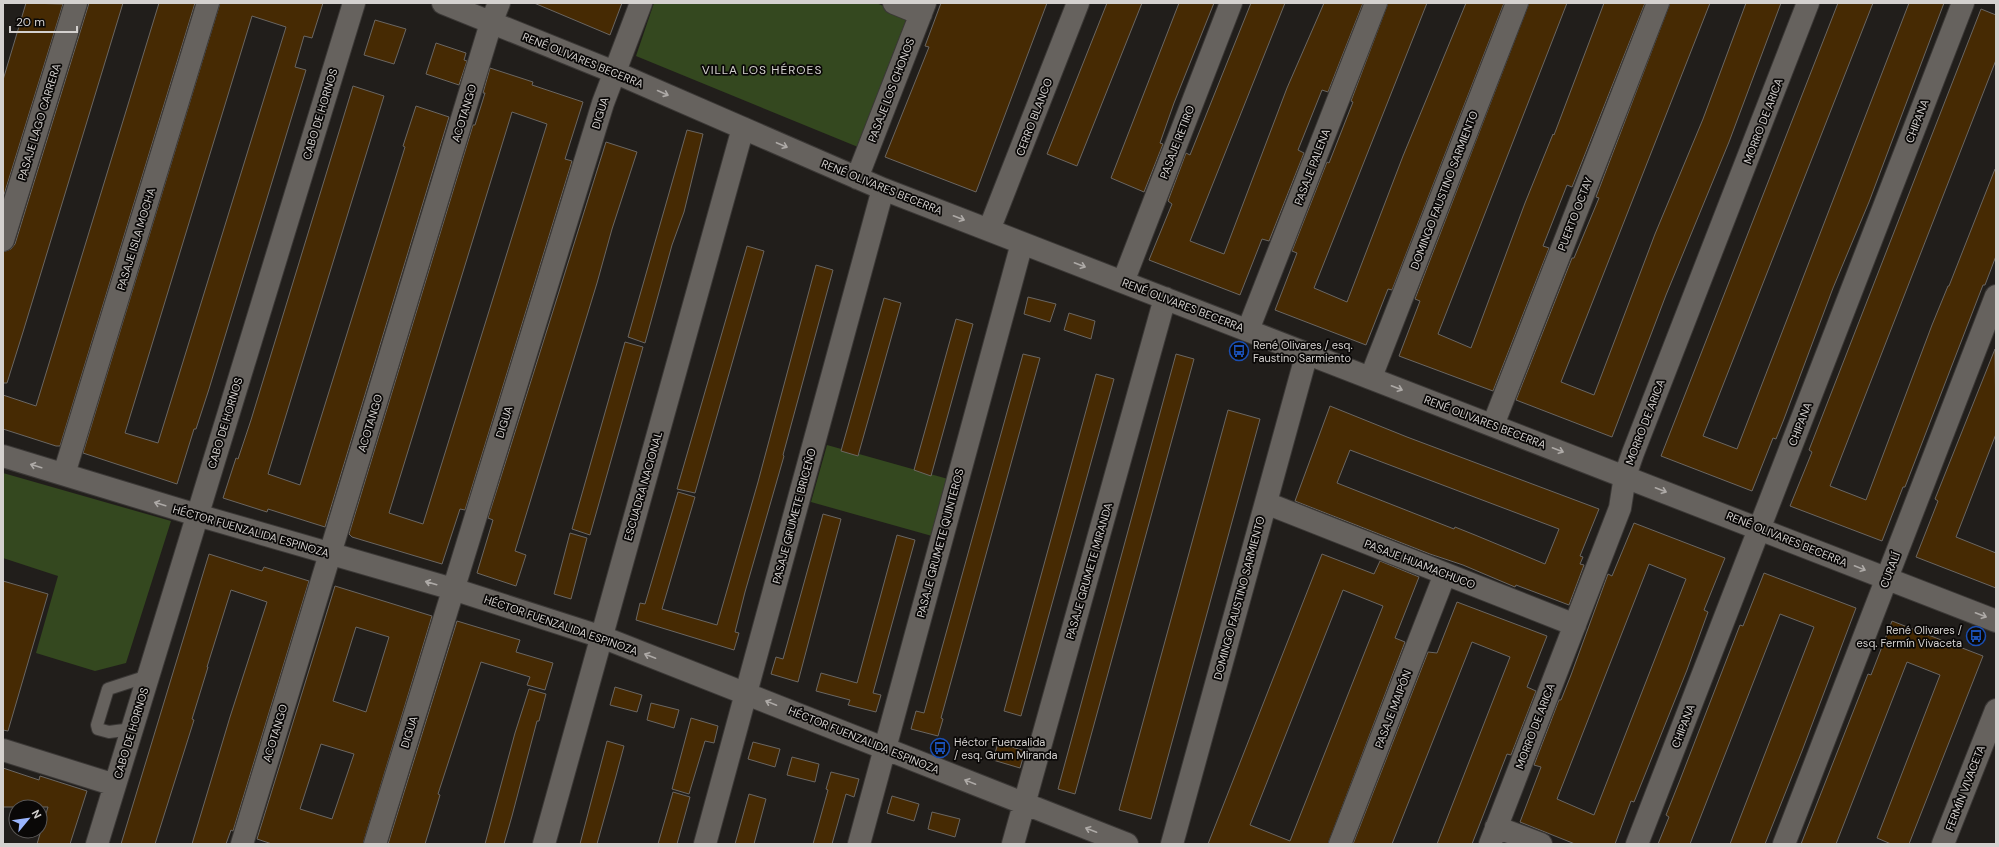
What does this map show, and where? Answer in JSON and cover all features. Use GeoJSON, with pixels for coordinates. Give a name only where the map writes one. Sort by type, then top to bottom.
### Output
{"type":"FeatureCollection","features":[{"type":"Feature","properties":{"kind":"street","name":"PASAJE LAGO CARRERA"},"geometry":{"type":"LineString","coordinates":[[3,240],[76,3]]}},
{"type":"Feature","properties":{"kind":"street","name":"PASAJE ISLA MOCHA"},"geometry":{"type":"LineString","coordinates":[[64,474],[208,3]]}},
{"type":"Feature","properties":{"kind":"street","name":"CABO DE HORNOS"},"geometry":{"type":"LineString","coordinates":[[97,844],[354,3]]}},
{"type":"Feature","properties":{"kind":"street","name":"RENÉ OLIVARES BECERRA"},"geometry":{"type":"LineString","coordinates":[[443,3],[495,13],[614,72],[883,189],[1371,377],[1996,621]]}},
{"type":"Feature","properties":{"kind":"street","name":"DIGUA"},"geometry":{"type":"LineString","coordinates":[[375,844],[603,103],[641,3]]}},
{"type":"Feature","properties":{"kind":"street"},"geometry":{"type":"LineString","coordinates":[[894,3],[923,8]]}},
{"type":"Feature","properties":{"kind":"street","name":"CERRO BLANCO"},"geometry":{"type":"LineString","coordinates":[[989,230],[1078,3]]}},
{"type":"Feature","properties":{"kind":"street","name":"PASAJE RETIRO"},"geometry":{"type":"LineString","coordinates":[[1123,282],[1231,3]]}},
{"type":"Feature","properties":{"kind":"street","name":"PASAJE PALENA"},"geometry":{"type":"LineString","coordinates":[[1248,330],[1376,3]]}},
{"type":"Feature","properties":{"kind":"street","name":"DOMINGO FAUSTINO SARMIENTO"},"geometry":{"type":"LineString","coordinates":[[1371,377],[1517,3]]}},
{"type":"Feature","properties":{"kind":"street","name":"PUERTO OCTAY"},"geometry":{"type":"LineString","coordinates":[[1493,425],[1658,3]]}},
{"type":"Feature","properties":{"kind":"street","name":"MORRO DE ARICA"},"geometry":{"type":"LineString","coordinates":[[1493,835],[1620,508],[1625,476],[1808,3]]}},
{"type":"Feature","properties":{"kind":"street","name":"CHIPANA"},"geometry":{"type":"LineString","coordinates":[[1637,844],[1963,3]]}},
{"type":"Feature","properties":{"kind":"street","name":"PASAJE LOS CHONOS"},"geometry":{"type":"LineString","coordinates":[[857,178],[923,8]]}},
{"type":"Feature","properties":{"kind":"street","name":"ACOTANGO"},"geometry":{"type":"LineString","coordinates":[[242,844],[495,13]]}},
{"type":"Feature","properties":{"kind":"street","name":"ESCUADRA NACIONAL"},"geometry":{"type":"LineString","coordinates":[[544,844],[743,128]]}},
{"type":"Feature","properties":{"kind":"street","name":"PASAJE GRUMETE BRICEÑO"},"geometry":{"type":"LineString","coordinates":[[704,844],[883,189]]}},
{"type":"Feature","properties":{"kind":"street","name":"PASAJE GRUMETE QUINTEROS"},"geometry":{"type":"LineString","coordinates":[[859,844],[1022,243]]}},
{"type":"Feature","properties":{"kind":"street","name":"CURALÍ"},"geometry":{"type":"LineString","coordinates":[[1784,844],[1996,296]]}},
{"type":"Feature","properties":{"kind":"street","name":"PASAJE GRUMETE MIRANDA"},"geometry":{"type":"LineString","coordinates":[[1013,844],[1165,298]]}},
{"type":"Feature","properties":{"kind":"street","name":"DOMINGO FAUSTINO SARMIENTO"},"geometry":{"type":"LineString","coordinates":[[1172,844],[1307,353]]}},
{"type":"Feature","properties":{"kind":"street","name":"HÉCTOR FUENZALIDA ESPINOZA"},"geometry":{"type":"LineString","coordinates":[[3,456],[197,515],[453,589],[602,637],[1127,844]]}},
{"type":"Feature","properties":{"kind":"street","name":"PASAJE HUAMACHUCO"},"geometry":{"type":"LineString","coordinates":[[1266,503],[1575,625]]}},
{"type":"Feature","properties":{"kind":"street","name":"PASAJE MAIPÓN"},"geometry":{"type":"LineString","coordinates":[[1340,844],[1445,574]]}},
{"type":"Feature","properties":{"kind":"street","name":"FERMÍN VIVACETA"},"geometry":{"type":"LineString","coordinates":[[1943,844],[1996,710]]}},
{"type":"Feature","properties":{"kind":"street"},"geometry":{"type":"LineString","coordinates":[[3,750],[115,785]]}},
{"type":"Feature","properties":{"kind":"street"},"geometry":{"type":"LineString","coordinates":[[1493,835],[1541,844]]}},
{"type":"Feature","properties":{"kind":"lane"},"geometry":{"type":"LineString","coordinates":[[132,729],[104,732],[98,729],[97,725],[108,689],[148,676]]}},
{"type":"Feature","properties":{"kind":"green space"},"geometry":{"type":"Polygon","coordinates":[[[654,3],[876,3],[906,15],[910,25],[858,147],[636,56],[654,3]]]}},
{"type":"Feature","properties":{"kind":"green space"},"geometry":{"type":"Polygon","coordinates":[[[827,445],[948,479],[932,536],[811,502],[827,445]]]}},
{"type":"Feature","properties":{"kind":"green space"},"geometry":{"type":"Polygon","coordinates":[[[3,473],[171,521],[126,663],[95,671],[36,653],[58,576],[3,558],[3,473]]]}},
{"type":"Feature","properties":{"kind":"building"},"geometry":{"type":"Polygon","coordinates":[[[26,3],[63,4],[3,198],[3,80],[26,3]]]}},
{"type":"Feature","properties":{"kind":"building"},"geometry":{"type":"Polygon","coordinates":[[[89,3],[123,3],[7,383],[3,383],[3,252],[11,249],[15,244],[89,3]]]}},
{"type":"Feature","properties":{"kind":"building"},"geometry":{"type":"Polygon","coordinates":[[[159,3],[195,3],[60,446],[56,446],[3,429],[3,395],[36,406],[159,3]]]}},
{"type":"Feature","properties":{"kind":"building"},"geometry":{"type":"Polygon","coordinates":[[[220,3],[323,3],[312,38],[304,36],[295,67],[306,70],[209,389],[196,429],[194,429],[177,484],[83,453],[220,3]],[[252,16],[125,433],[158,443],[286,27],[252,16]]]}},
{"type":"Feature","properties":{"kind":"building"},"geometry":{"type":"Polygon","coordinates":[[[534,3],[622,3],[610,35],[534,3]]]}},
{"type":"Feature","properties":{"kind":"building"},"geometry":{"type":"Polygon","coordinates":[[[941,3],[1047,3],[976,192],[885,157],[929,47],[925,46],[941,3]]]}},
{"type":"Feature","properties":{"kind":"building"},"geometry":{"type":"Polygon","coordinates":[[[1107,3],[1142,3],[1077,166],[1047,154],[1107,3]]]}},
{"type":"Feature","properties":{"kind":"building"},"geometry":{"type":"Polygon","coordinates":[[[1179,3],[1214,3],[1174,103],[1160,143],[1163,144],[1144,192],[1111,178],[1179,3]]]}},
{"type":"Feature","properties":{"kind":"building"},"geometry":{"type":"Polygon","coordinates":[[[1251,3],[1285,3],[1190,241],[1224,254],[1287,88],[1324,3],[1363,3],[1328,92],[1322,90],[1298,150],[1304,153],[1269,241],[1262,239],[1240,295],[1149,260],[1172,204],[1168,201],[1186,153],[1190,155],[1251,3]]]}},
{"type":"Feature","properties":{"kind":"building"},"geometry":{"type":"Polygon","coordinates":[[[1388,3],[1427,3],[1314,288],[1347,302],[1403,156],[1466,3],[1504,3],[1392,290],[1388,289],[1366,345],[1275,310],[1297,253],[1292,251],[1327,162],[1329,163],[1353,102],[1351,101],[1388,3]]]}},
{"type":"Feature","properties":{"kind":"building"},"geometry":{"type":"Polygon","coordinates":[[[1529,3],[1567,3],[1438,334],[1471,348],[1525,203],[1553,134],[1554,135],[1604,3],[1645,3],[1572,187],[1567,185],[1543,246],[1549,248],[1493,391],[1399,356],[1420,301],[1415,299],[1529,3]]]}},
{"type":"Feature","properties":{"kind":"building"},"geometry":{"type":"Polygon","coordinates":[[[1670,3],[1710,3],[1561,382],[1594,395],[1655,234],[1703,119],[1746,3],[1781,3],[1729,142],[1666,295],[1612,437],[1516,400],[1572,258],[1574,258],[1599,198],[1596,197],[1670,3]]]}},
{"type":"Feature","properties":{"kind":"building"},"geometry":{"type":"Polygon","coordinates":[[[1838,3],[1873,3],[1703,436],[1737,449],[1909,3],[1944,3],[1869,202],[1833,288],[1784,419],[1776,439],[1773,438],[1752,491],[1661,456],[1838,3]]]}},
{"type":"Feature","properties":{"kind":"building"},"geometry":{"type":"Polygon","coordinates":[[[1981,9],[1996,15],[1996,60],[1830,486],[1866,500],[1932,325],[1996,169],[1996,256],[1985,285],[1983,285],[1905,487],[1903,487],[1882,541],[1790,506],[1812,452],[1809,450],[1981,9]]]}},
{"type":"Feature","properties":{"kind":"building"},"geometry":{"type":"Polygon","coordinates":[[[375,20],[406,29],[394,64],[364,55],[375,20]]]}},
{"type":"Feature","properties":{"kind":"building"},"geometry":{"type":"Polygon","coordinates":[[[436,43],[466,53],[464,60],[467,61],[459,85],[426,74],[436,43]]]}},
{"type":"Feature","properties":{"kind":"building"},"geometry":{"type":"Polygon","coordinates":[[[490,68],[533,82],[532,85],[583,102],[565,159],[572,161],[465,510],[460,509],[442,564],[352,537],[349,534],[473,125],[475,125],[485,93],[483,93],[490,68]],[[512,112],[389,513],[423,524],[547,124],[512,112]]]}},
{"type":"Feature","properties":{"kind":"building"},"geometry":{"type":"Polygon","coordinates":[[[353,86],[384,96],[268,474],[300,485],[405,147],[403,146],[416,106],[449,117],[325,527],[268,509],[267,512],[223,498],[236,458],[238,459],[251,420],[353,86]]]}},
{"type":"Feature","properties":{"kind":"building"},"geometry":{"type":"Polygon","coordinates":[[[687,130],[703,134],[684,212],[672,245],[645,343],[628,337],[687,130]]]}},
{"type":"Feature","properties":{"kind":"building"},"geometry":{"type":"Polygon","coordinates":[[[606,142],[637,152],[612,229],[597,283],[515,551],[526,555],[516,586],[477,573],[493,520],[488,518],[606,142]]]}},
{"type":"Feature","properties":{"kind":"building"},"geometry":{"type":"Polygon","coordinates":[[[747,246],[764,251],[695,493],[677,489],[747,246]]]}},
{"type":"Feature","properties":{"kind":"building"},"geometry":{"type":"Polygon","coordinates":[[[816,265],[833,270],[783,455],[784,456],[745,592],[735,632],[739,633],[734,650],[636,620],[640,603],[645,604],[678,492],[695,497],[662,609],[717,625],[758,482],[816,265]]]}},
{"type":"Feature","properties":{"kind":"building"},"geometry":{"type":"Polygon","coordinates":[[[1028,297],[1056,304],[1050,322],[1024,314],[1028,297]]]}},
{"type":"Feature","properties":{"kind":"building"},"geometry":{"type":"Polygon","coordinates":[[[884,298],[901,303],[858,456],[841,451],[884,298]]]}},
{"type":"Feature","properties":{"kind":"building"},"geometry":{"type":"Polygon","coordinates":[[[1069,313],[1095,321],[1091,339],[1064,330],[1069,313]]]}},
{"type":"Feature","properties":{"kind":"building"},"geometry":{"type":"Polygon","coordinates":[[[956,319],[973,324],[931,476],[914,470],[956,319]]]}},
{"type":"Feature","properties":{"kind":"building"},"geometry":{"type":"Polygon","coordinates":[[[625,342],[643,347],[590,535],[572,529],[625,342]]]}},
{"type":"Feature","properties":{"kind":"building"},"geometry":{"type":"Polygon","coordinates":[[[1995,349],[1996,434],[1956,537],[1996,553],[1996,588],[1916,557],[1938,501],[1935,499],[1995,349]]]}},
{"type":"Feature","properties":{"kind":"building"},"geometry":{"type":"Polygon","coordinates":[[[1023,354],[1040,358],[941,718],[943,719],[938,736],[911,729],[916,711],[924,713],[1023,354]]]}},
{"type":"Feature","properties":{"kind":"building"},"geometry":{"type":"Polygon","coordinates":[[[1176,354],[1194,359],[1075,794],[1058,789],[1176,354]]]}},
{"type":"Feature","properties":{"kind":"building"},"geometry":{"type":"Polygon","coordinates":[[[1096,374],[1114,379],[1021,716],[1004,711],[1096,374]]]}},
{"type":"Feature","properties":{"kind":"building"},"geometry":{"type":"Polygon","coordinates":[[[1330,406],[1407,437],[1599,509],[1580,556],[1583,557],[1580,564],[1584,565],[1569,605],[1516,585],[1515,587],[1463,565],[1430,554],[1295,501],[1330,406]],[[1350,450],[1337,483],[1454,529],[1455,527],[1545,564],[1559,529],[1350,450]]]}},
{"type":"Feature","properties":{"kind":"building"},"geometry":{"type":"Polygon","coordinates":[[[1228,410],[1260,419],[1151,819],[1119,810],[1228,410]]]}},
{"type":"Feature","properties":{"kind":"building"},"geometry":{"type":"Polygon","coordinates":[[[823,514],[841,519],[798,682],[771,674],[776,657],[783,659],[823,514]]]}},
{"type":"Feature","properties":{"kind":"building"},"geometry":{"type":"Polygon","coordinates":[[[1634,523],[1725,558],[1704,610],[1708,612],[1687,670],[1634,802],[1631,801],[1615,844],[1575,844],[1520,822],[1541,767],[1534,765],[1559,700],[1561,700],[1571,675],[1608,574],[1612,576],[1634,523]],[[1649,564],[1557,799],[1594,815],[1686,579],[1649,564]]]}},
{"type":"Feature","properties":{"kind":"building"},"geometry":{"type":"Polygon","coordinates":[[[570,533],[587,538],[571,599],[554,594],[570,533]]]}},
{"type":"Feature","properties":{"kind":"building"},"geometry":{"type":"Polygon","coordinates":[[[897,535],[915,540],[873,693],[881,695],[876,712],[848,705],[850,700],[816,691],[821,673],[857,683],[897,535]]]}},
{"type":"Feature","properties":{"kind":"building"},"geometry":{"type":"Polygon","coordinates":[[[209,554],[262,571],[264,567],[309,581],[233,831],[231,830],[226,844],[192,844],[230,717],[267,602],[231,590],[192,719],[194,720],[155,844],[121,844],[209,554]]]}},
{"type":"Feature","properties":{"kind":"building"},"geometry":{"type":"Polygon","coordinates":[[[1322,554],[1374,574],[1380,561],[1419,577],[1395,638],[1405,642],[1328,844],[1208,844],[1322,554]],[[1343,590],[1250,825],[1290,841],[1383,606],[1343,590]]]}},
{"type":"Feature","properties":{"kind":"building"},"geometry":{"type":"Polygon","coordinates":[[[1764,573],[1856,608],[1802,751],[1765,844],[1730,844],[1814,627],[1780,614],[1690,844],[1658,844],[1669,817],[1666,815],[1740,625],[1743,626],[1764,573]]]}},
{"type":"Feature","properties":{"kind":"building"},"geometry":{"type":"Polygon","coordinates":[[[3,581],[48,594],[8,731],[3,730],[3,581]]]}},
{"type":"Feature","properties":{"kind":"building"},"geometry":{"type":"Polygon","coordinates":[[[335,586],[432,616],[363,844],[272,844],[257,839],[335,586]],[[356,627],[333,701],[366,712],[389,637],[356,627]],[[321,744],[300,809],[332,819],[354,754],[321,744]]]}},
{"type":"Feature","properties":{"kind":"building"},"geometry":{"type":"Polygon","coordinates":[[[1457,602],[1547,636],[1527,687],[1536,691],[1511,755],[1507,754],[1472,844],[1437,844],[1510,657],[1472,642],[1392,844],[1353,844],[1428,652],[1437,653],[1457,602]]]}},
{"type":"Feature","properties":{"kind":"building"},"geometry":{"type":"Polygon","coordinates":[[[457,621],[520,640],[516,652],[553,663],[545,690],[527,685],[530,677],[481,662],[438,794],[440,795],[425,844],[388,844],[457,621]]]}},
{"type":"Feature","properties":{"kind":"building"},"geometry":{"type":"Polygon","coordinates":[[[1892,621],[1983,656],[1909,844],[1891,844],[1877,838],[1940,675],[1907,662],[1836,844],[1801,844],[1868,674],[1871,675],[1892,621]]]}},
{"type":"Feature","properties":{"kind":"building"},"geometry":{"type":"Polygon","coordinates":[[[615,687],[642,695],[637,712],[610,705],[615,687]]]}},
{"type":"Feature","properties":{"kind":"building"},"geometry":{"type":"Polygon","coordinates":[[[529,689],[546,694],[539,721],[537,721],[504,844],[485,844],[515,733],[529,689]]]}},
{"type":"Feature","properties":{"kind":"building"},"geometry":{"type":"Polygon","coordinates":[[[651,703],[679,710],[674,728],[647,720],[651,703]]]}},
{"type":"Feature","properties":{"kind":"building"},"geometry":{"type":"Polygon","coordinates":[[[691,718],[718,726],[714,743],[705,741],[689,794],[672,789],[691,718]]]}},
{"type":"Feature","properties":{"kind":"building"},"geometry":{"type":"Polygon","coordinates":[[[607,741],[624,746],[597,844],[580,844],[607,741]]]}},
{"type":"Feature","properties":{"kind":"building"},"geometry":{"type":"Polygon","coordinates":[[[753,742],[780,749],[775,767],[748,759],[753,742]]]}},
{"type":"Feature","properties":{"kind":"building"},"geometry":{"type":"Polygon","coordinates":[[[998,743],[1025,751],[1020,768],[993,760],[998,743]]]}},
{"type":"Feature","properties":{"kind":"building"},"geometry":{"type":"Polygon","coordinates":[[[792,757],[819,764],[815,782],[787,775],[792,757]]]}},
{"type":"Feature","properties":{"kind":"building"},"geometry":{"type":"Polygon","coordinates":[[[3,768],[39,780],[40,776],[87,791],[70,844],[37,844],[38,839],[48,839],[48,799],[8,799],[8,807],[3,807],[3,768]]]}},
{"type":"Feature","properties":{"kind":"building"},"geometry":{"type":"Polygon","coordinates":[[[831,772],[859,779],[854,797],[846,794],[832,844],[813,844],[828,790],[826,789],[831,772]]]}},
{"type":"Feature","properties":{"kind":"building"},"geometry":{"type":"Polygon","coordinates":[[[673,792],[690,797],[677,844],[658,844],[673,792]]]}},
{"type":"Feature","properties":{"kind":"building"},"geometry":{"type":"Polygon","coordinates":[[[749,794],[766,799],[754,844],[735,844],[749,794]]]}},
{"type":"Feature","properties":{"kind":"building"},"geometry":{"type":"Polygon","coordinates":[[[892,796],[919,804],[914,821],[887,813],[892,796]]]}},
{"type":"Feature","properties":{"kind":"building"},"geometry":{"type":"Polygon","coordinates":[[[932,812],[960,819],[955,837],[928,829],[932,812]]]}},
{"type":"Feature","properties":{"kind":"place","name":"René Olivares / esq. Faustino Sarmiento"},"geometry":{"type":"Point","coordinates":[1239,351]}},
{"type":"Feature","properties":{"kind":"place","name":"René Olivares / esq. Fermín Vivaceta"},"geometry":{"type":"Point","coordinates":[1976,636]}},
{"type":"Feature","properties":{"kind":"place","name":"Héctor Fuenzalida / esq. Grum Miranda"},"geometry":{"type":"Point","coordinates":[940,748]}},
{"type":"Feature","properties":{"kind":"district","name":"VILLA LOS HÉROES"},"geometry":{"type":"Point","coordinates":[762,70]}}]}
